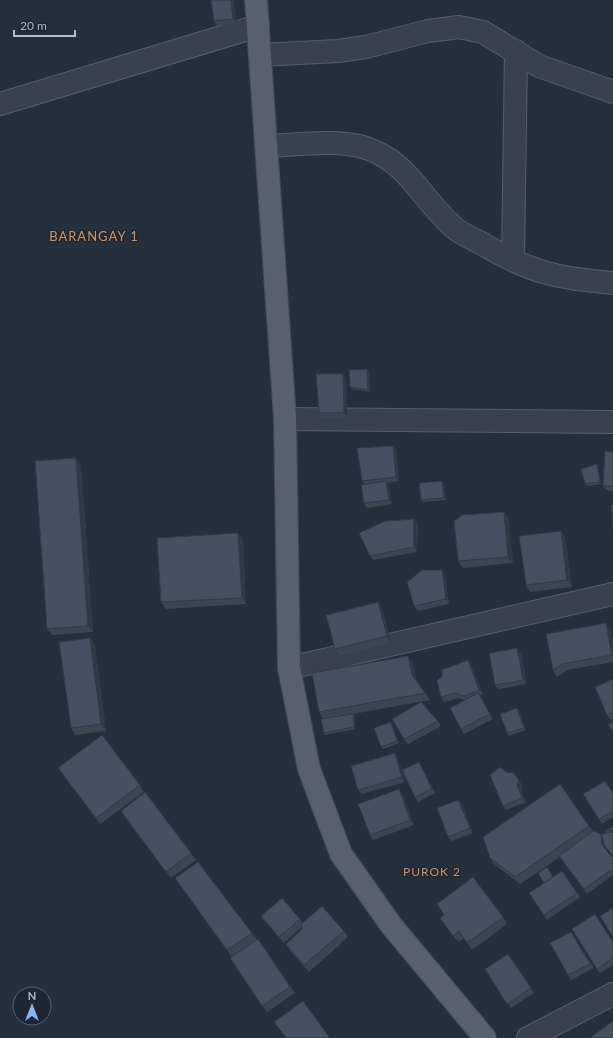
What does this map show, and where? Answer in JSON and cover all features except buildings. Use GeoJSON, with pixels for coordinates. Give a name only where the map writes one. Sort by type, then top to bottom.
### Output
{"type":"FeatureCollection","features":[{"type":"Feature","properties":{"kind":"main road"},"geometry":{"type":"LineString","coordinates":[[256,0],[285,418],[289,668],[309,769],[341,854],[391,925],[485,1038]]}},
{"type":"Feature","properties":{"kind":"street"},"geometry":{"type":"LineString","coordinates":[[0,104],[258,26]]}},
{"type":"Feature","properties":{"kind":"street"},"geometry":{"type":"LineString","coordinates":[[260,56],[338,51],[366,47],[428,31],[459,27],[483,32],[539,66],[613,92]]}},
{"type":"Feature","properties":{"kind":"street"},"geometry":{"type":"LineString","coordinates":[[513,260],[516,51]]}},
{"type":"Feature","properties":{"kind":"street"},"geometry":{"type":"LineString","coordinates":[[266,146],[335,144],[362,146],[384,155],[409,175],[426,197],[457,230],[513,260],[547,273],[613,283]]}},
{"type":"Feature","properties":{"kind":"street"},"geometry":{"type":"LineString","coordinates":[[285,418],[613,422]]}},
{"type":"Feature","properties":{"kind":"street"},"geometry":{"type":"LineString","coordinates":[[289,668],[613,594]]}},
{"type":"Feature","properties":{"kind":"street"},"geometry":{"type":"LineString","coordinates":[[528,1038],[613,994]]}},
{"type":"Feature","properties":{"kind":"district","name":"BARANGAY 1"},"geometry":{"type":"Point","coordinates":[94,236]}},
{"type":"Feature","properties":{"kind":"district","name":"PUROK 2"},"geometry":{"type":"Point","coordinates":[432,872]}}]}
